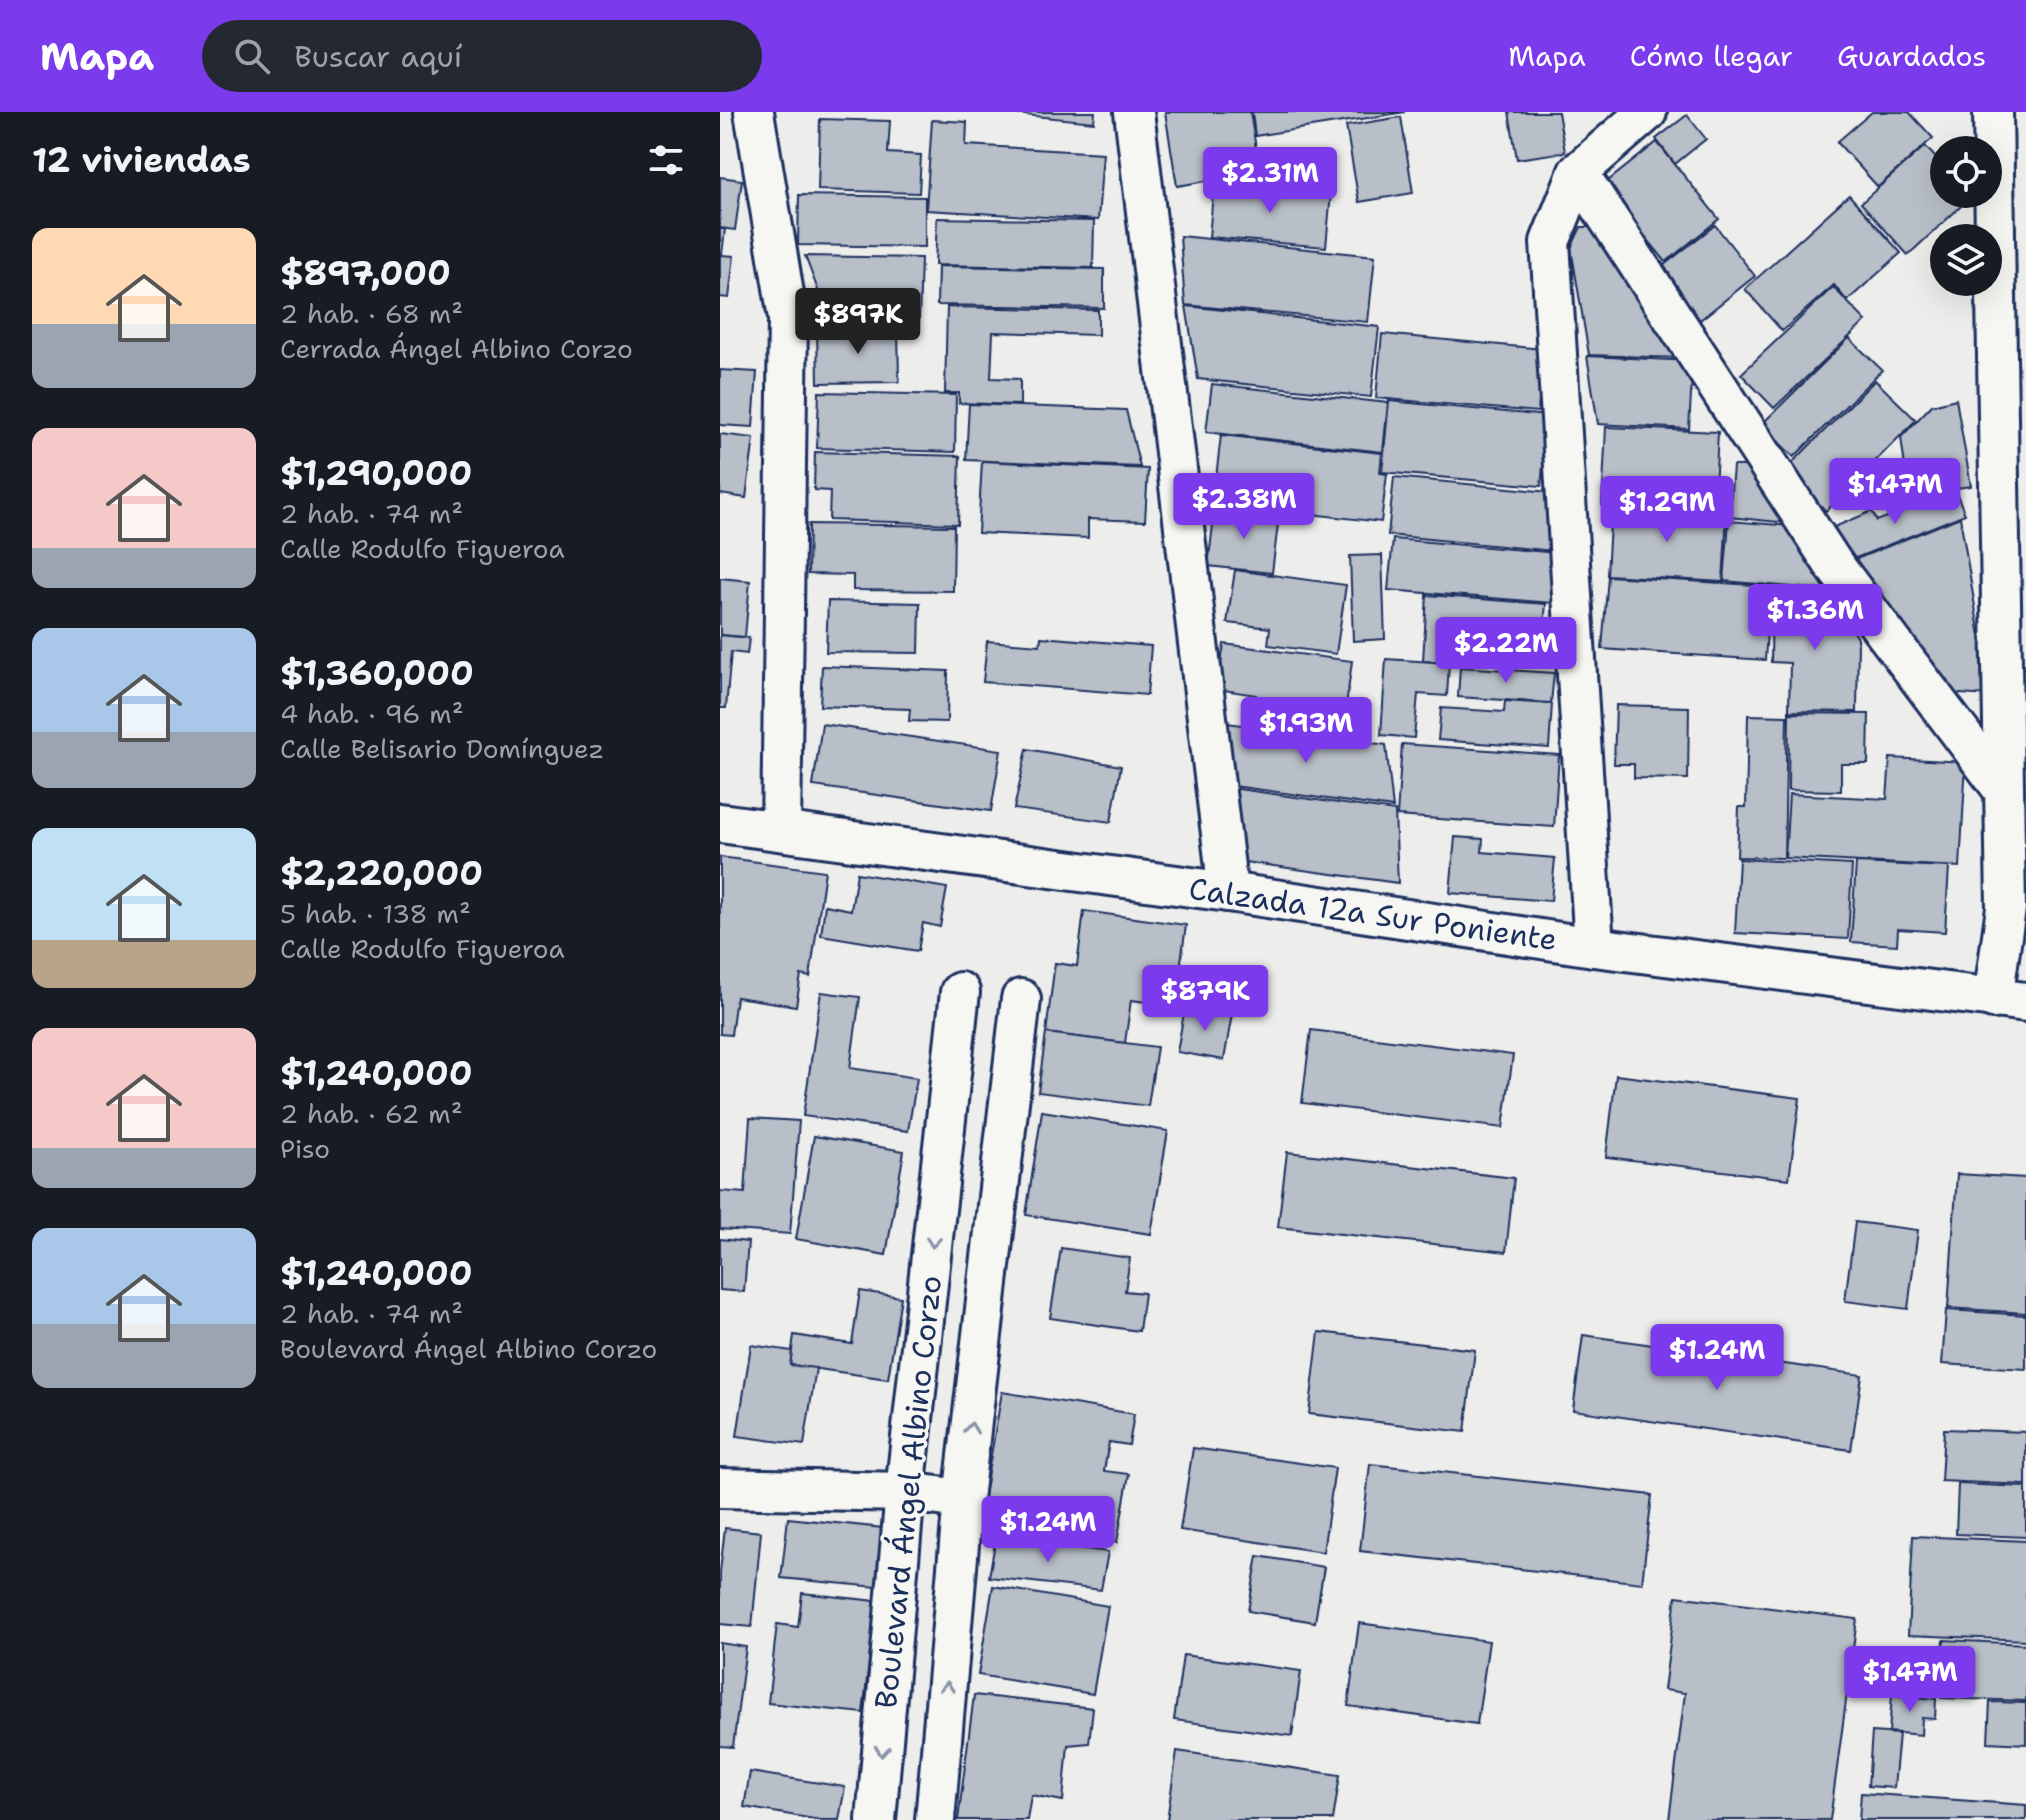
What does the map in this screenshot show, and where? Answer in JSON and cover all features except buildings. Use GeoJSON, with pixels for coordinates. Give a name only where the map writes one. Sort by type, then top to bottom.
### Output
{"type":"FeatureCollection","features":[{"type":"Feature","properties":{"kind":"street"},"geometry":{"type":"LineString","coordinates":[[754,112],[788,318],[781,831]]}},
{"type":"Feature","properties":{"kind":"street"},"geometry":{"type":"LineString","coordinates":[[1134,112],[1228,892]]}},
{"type":"Feature","properties":{"kind":"street"},"geometry":{"type":"LineString","coordinates":[[1594,947],[1550,242],[1578,172],[1647,112]]}},
{"type":"Feature","properties":{"kind":"street"},"geometry":{"type":"LineString","coordinates":[[1993,112],[2004,791],[2016,906],[2009,1000]]}},
{"type":"Feature","properties":{"kind":"street"},"geometry":{"type":"LineString","coordinates":[[1578,172],[1834,565],[2004,791]]}},
{"type":"Feature","properties":{"kind":"street","name":"Calzada 12a Sur Poniente"},"geometry":{"type":"LineString","coordinates":[[720,823],[1228,892],[1594,947],[2009,1000]]}},
{"type":"Feature","properties":{"kind":"street","name":"Boulevard Ángel Albino Corzo"},"geometry":{"type":"LineString","coordinates":[[876,1820],[905,1492],[960,992]]}},
{"type":"Feature","properties":{"kind":"street","name":"Boulevard Ángel Albino Corzo"},"geometry":{"type":"LineString","coordinates":[[935,1820],[963,1499],[1021,999]]}},
{"type":"Feature","properties":{"kind":"street"},"geometry":{"type":"LineString","coordinates":[[942,1164],[1001,1173]]}},
{"type":"Feature","properties":{"kind":"street"},"geometry":{"type":"LineString","coordinates":[[720,1488],[905,1492],[963,1499]]}}]}
